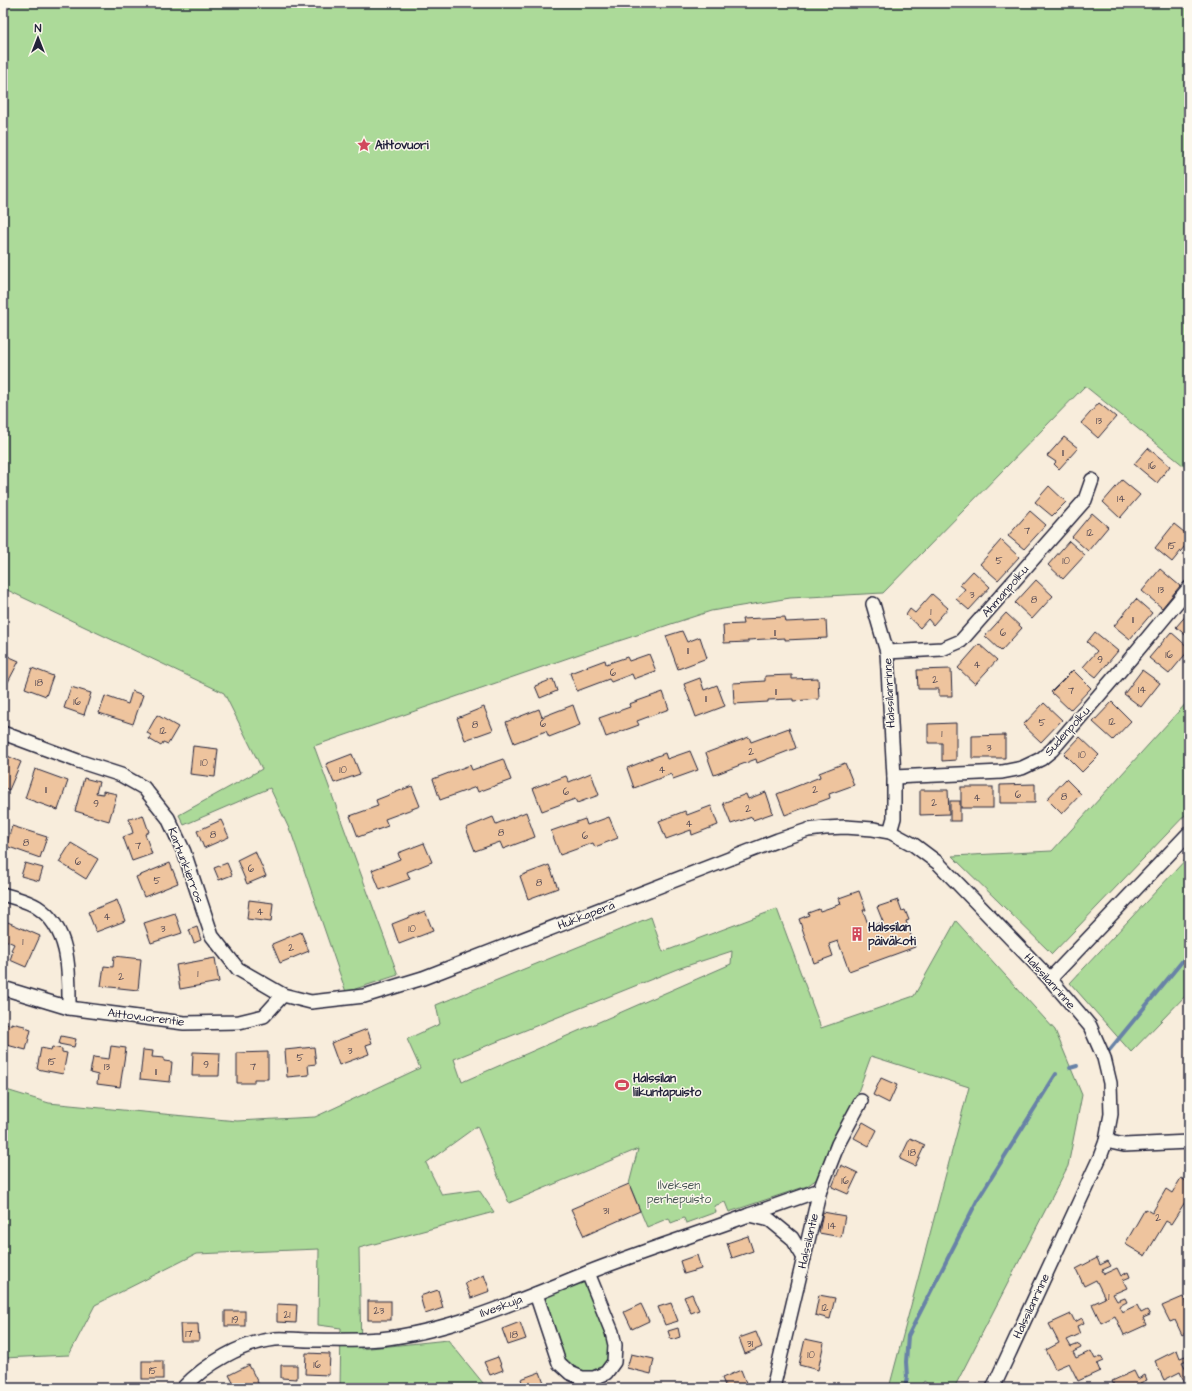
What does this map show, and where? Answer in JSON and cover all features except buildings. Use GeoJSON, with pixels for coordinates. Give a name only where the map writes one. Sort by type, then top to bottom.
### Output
{"type":"FeatureCollection","features":[{"type":"Feature","properties":{"kind":"street","name":"Ahmanpolku"},"geometry":{"type":"LineString","coordinates":[[887,652],[942,648],[961,641],[1085,500],[1092,480]]}},
{"type":"Feature","properties":{"kind":"street","name":"Sudenpolku"},"geometry":{"type":"LineString","coordinates":[[894,778],[1002,772],[1022,768],[1041,759],[1052,750],[1189,588]]}},
{"type":"Feature","properties":{"kind":"street","name":"Halssilanrinne"},"geometry":{"type":"LineString","coordinates":[[873,604],[887,652],[894,778],[894,818],[890,832],[914,845],[938,863],[1050,979],[1090,1026],[1104,1058],[1110,1083],[1111,1114],[1106,1141],[1100,1157],[993,1388]]}},
{"type":"Feature","properties":{"kind":"street","name":"Karhunkierros"},"geometry":{"type":"LineString","coordinates":[[3,733],[120,775],[144,788],[168,818],[184,852],[212,936],[238,969],[283,995]]}},
{"type":"Feature","properties":{"kind":"street","name":"Hukkaperä"},"geometry":{"type":"LineString","coordinates":[[283,995],[311,1002],[369,995],[423,978],[778,840],[808,830],[846,827],[890,832]]}},
{"type":"Feature","properties":{"kind":"street"},"geometry":{"type":"LineString","coordinates":[[1050,979],[1189,833]]}},
{"type":"Feature","properties":{"kind":"street"},"geometry":{"type":"LineString","coordinates":[[3,894],[37,907],[52,919],[64,944],[68,969],[69,1008]]}},
{"type":"Feature","properties":{"kind":"street","name":"Aittovuorentie"},"geometry":{"type":"LineString","coordinates":[[3,988],[69,1008],[184,1023],[239,1022],[264,1016],[283,995]]}},
{"type":"Feature","properties":{"kind":"street","name":"Halssilantie"},"geometry":{"type":"LineString","coordinates":[[773,1388],[820,1190],[838,1144],[861,1101]]}},
{"type":"Feature","properties":{"kind":"street"},"geometry":{"type":"LineString","coordinates":[[1106,1141],[1124,1145],[1189,1142]]}},
{"type":"Feature","properties":{"kind":"street","name":"Ilveskuja"},"geometry":{"type":"LineString","coordinates":[[183,1388],[194,1377],[219,1358],[253,1344],[275,1339],[380,1339],[449,1325],[536,1294],[588,1273],[820,1190]]}},
{"type":"Feature","properties":{"kind":"street"},"geometry":{"type":"LineString","coordinates":[[749,1215],[770,1220],[792,1238],[804,1258]]}},
{"type":"Feature","properties":{"kind":"street"},"geometry":{"type":"LineString","coordinates":[[536,1294],[559,1363],[570,1373],[582,1378],[594,1378],[606,1373],[614,1362],[615,1345],[612,1332],[588,1273]]}},
{"type":"Feature","properties":{"kind":"green space"},"geometry":{"type":"Polygon","coordinates":[[[3,3],[1189,3],[1189,470],[1085,386],[883,593],[790,598],[711,611],[591,650],[314,746],[398,975],[346,992],[292,835],[270,788],[184,825],[179,815],[262,769],[224,693],[3,588],[3,3]]]}},
{"type":"Feature","properties":{"kind":"green space"},"geometry":{"type":"Polygon","coordinates":[[[1189,700],[1189,811],[1052,954],[952,856],[1052,851],[1189,700]]]}},
{"type":"Feature","properties":{"kind":"green space"},"geometry":{"type":"Polygon","coordinates":[[[1189,856],[1189,992],[1131,1052],[1070,983],[1189,856]]]}},
{"type":"Feature","properties":{"kind":"green space","name":"Ilveksen perhepuisto"},"geometry":{"type":"Polygon","coordinates":[[[777,909],[821,1028],[914,996],[956,921],[1055,1030],[1082,1095],[1068,1166],[954,1388],[934,1388],[924,1381],[919,1388],[889,1388],[969,1087],[871,1056],[848,1120],[817,1179],[807,1186],[729,1212],[725,1202],[714,1206],[716,1212],[686,1223],[684,1218],[671,1223],[669,1218],[647,1227],[629,1184],[638,1149],[509,1203],[477,1126],[426,1163],[442,1195],[479,1190],[494,1212],[359,1248],[361,1349],[448,1340],[487,1388],[340,1388],[341,1328],[318,1325],[319,1249],[196,1254],[95,1305],[69,1355],[3,1358],[3,1089],[49,1103],[237,1121],[315,1117],[420,1068],[407,1039],[440,1024],[436,1005],[651,917],[663,952],[777,909]],[[732,951],[677,969],[454,1059],[462,1082],[731,964],[732,951]]]}},
{"type":"Feature","properties":{"kind":"green space"},"geometry":{"type":"Polygon","coordinates":[[[588,1273],[612,1332],[606,1373],[570,1373],[536,1294],[588,1273]]]}},
{"type":"Feature","properties":{"kind":"waterway"},"geometry":{"type":"LineString","coordinates":[[1107,1053],[1189,953]]}},
{"type":"Feature","properties":{"kind":"waterway"},"geometry":{"type":"LineString","coordinates":[[1070,1068],[1077,1066]]}},
{"type":"Feature","properties":{"kind":"waterway"},"geometry":{"type":"LineString","coordinates":[[905,1388],[907,1377],[906,1362],[908,1336],[978,1199],[1056,1074]]}},
{"type":"Feature","properties":{"kind":"place","name":"Aittovuori"},"geometry":{"type":"Point","coordinates":[364,145]}},
{"type":"Feature","properties":{"kind":"place","name":"Halssilan päiväkoti"},"geometry":{"type":"Point","coordinates":[857,934]}},
{"type":"Feature","properties":{"kind":"place","name":"Halssilan liikuntapuisto"},"geometry":{"type":"Point","coordinates":[622,1085]}}]}
